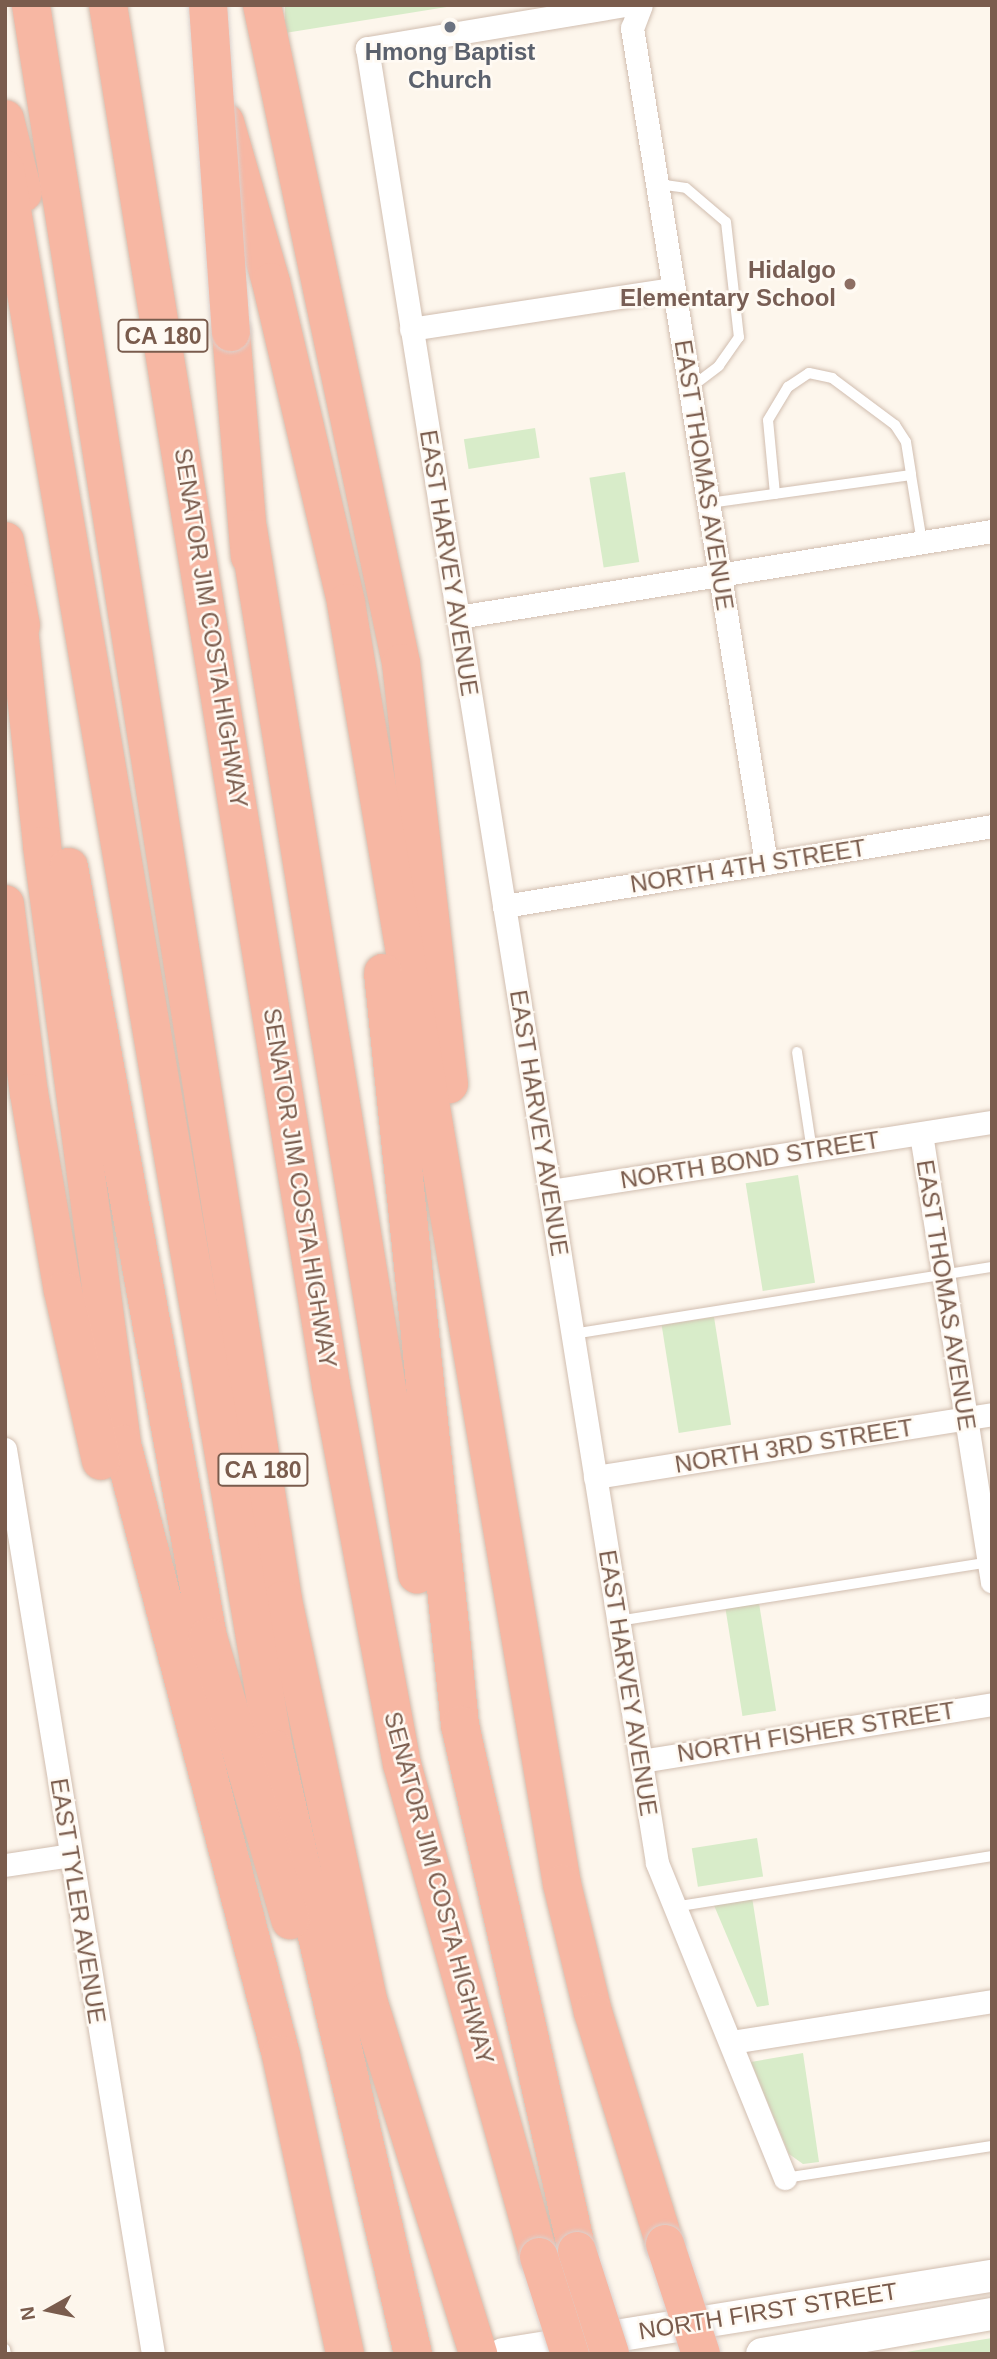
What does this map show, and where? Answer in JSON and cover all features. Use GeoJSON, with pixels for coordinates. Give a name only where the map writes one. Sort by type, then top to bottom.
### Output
{"type":"FeatureCollection","features":[{"type":"Feature","properties":{"kind":"highway","name":"CA 180"},"geometry":{"type":"LineString","coordinates":[[31,5],[283,1600],[314,1759],[368,2000],[478,2354]]}},
{"type":"Feature","properties":{"kind":"highway","name":"SENATOR JIM COSTA HIGHWAY"},"geometry":{"type":"LineString","coordinates":[[108,5],[299,1179],[402,1764],[539,2258],[570,2354]]}},
{"type":"Feature","properties":{"kind":"highway"},"geometry":{"type":"LineString","coordinates":[[192,5],[271,282],[346,603],[565,1897],[593,2012],[701,2354]]}},
{"type":"Feature","properties":{"kind":"highway"},"geometry":{"type":"LineString","coordinates":[[208,5],[231,332],[299,1179]]}},
{"type":"Feature","properties":{"kind":"highway"},"geometry":{"type":"LineString","coordinates":[[262,5],[401,663],[491,1459]]}},
{"type":"Feature","properties":{"kind":"highway"},"geometry":{"type":"LineString","coordinates":[[5,119],[131,638]]}},
{"type":"Feature","properties":{"kind":"highway"},"geometry":{"type":"LineString","coordinates":[[5,169],[274,1749],[413,2354]]}},
{"type":"Feature","properties":{"kind":"highway"},"geometry":{"type":"LineString","coordinates":[[308,445],[366,814],[458,1714],[577,2252]]}},
{"type":"Feature","properties":{"kind":"highway"},"geometry":{"type":"LineString","coordinates":[[248,529],[441,1714],[495,1964],[577,2252],[610,2354]]}},
{"type":"Feature","properties":{"kind":"highway"},"geometry":{"type":"LineString","coordinates":[[5,541],[208,1637],[271,1861],[359,2128]]}},
{"type":"Feature","properties":{"kind":"highway"},"geometry":{"type":"LineString","coordinates":[[16,601],[42,846],[120,1434],[282,2055],[345,2354]]}},
{"type":"Feature","properties":{"kind":"highway"},"geometry":{"type":"LineString","coordinates":[[5,904],[29,1093],[92,1423],[188,1763],[282,2055]]}},
{"type":"Feature","properties":{"kind":"main road","name":"NORTH FIRST STREET"},"geometry":{"type":"LineString","coordinates":[[503,2354],[992,2276]]}},
{"type":"Feature","properties":{"kind":"main road","name":"NORTH FIRST STREET"},"geometry":{"type":"LineString","coordinates":[[762,2354],[992,2314]]}},
{"type":"Feature","properties":{"kind":"street","name":"EAST HARVEY AVENUE"},"geometry":{"type":"LineString","coordinates":[[625,5],[367,48],[657,1863],[785,2178]]}},
{"type":"Feature","properties":{"kind":"street","name":"EAST THOMAS AVENUE"},"geometry":{"type":"LineString","coordinates":[[641,5],[632,28],[766,863]]}},
{"type":"Feature","properties":{"kind":"street"},"geometry":{"type":"LineString","coordinates":[[411,328],[673,289]]}},
{"type":"Feature","properties":{"kind":"street"},"geometry":{"type":"LineString","coordinates":[[458,617],[992,531]]}},
{"type":"Feature","properties":{"kind":"street","name":"NORTH 4TH STREET"},"geometry":{"type":"LineString","coordinates":[[504,906],[992,826]]}},
{"type":"Feature","properties":{"kind":"street","name":"NORTH BOND STREET"},"geometry":{"type":"LineString","coordinates":[[550,1191],[992,1122]]}},
{"type":"Feature","properties":{"kind":"street","name":"EAST THOMAS AVENUE"},"geometry":{"type":"LineString","coordinates":[[920,1134],[991,1568]]}},
{"type":"Feature","properties":{"kind":"street","name":"NORTH 3RD STREET"},"geometry":{"type":"LineString","coordinates":[[595,1477],[992,1414]]}},
{"type":"Feature","properties":{"kind":"street","name":"EAST TYLER AVENUE"},"geometry":{"type":"LineString","coordinates":[[5,1449],[153,2354]]}},
{"type":"Feature","properties":{"kind":"street","name":"NORTH FISHER STREET"},"geometry":{"type":"LineString","coordinates":[[641,1761],[992,1704]]}},
{"type":"Feature","properties":{"kind":"street"},"geometry":{"type":"LineString","coordinates":[[5,1865],[70,1855]]}},
{"type":"Feature","properties":{"kind":"street"},"geometry":{"type":"LineString","coordinates":[[731,2042],[992,2001]]}},
{"type":"Feature","properties":{"kind":"lane"},"geometry":{"type":"LineString","coordinates":[[657,184],[686,188],[726,222],[739,337],[719,366],[690,388]]}},
{"type":"Feature","properties":{"kind":"lane"},"geometry":{"type":"LineString","coordinates":[[775,494],[768,420],[788,387],[809,373],[832,378],[895,425],[906,442],[922,542]]}},
{"type":"Feature","properties":{"kind":"lane"},"geometry":{"type":"LineString","coordinates":[[709,503],[911,475]]}},
{"type":"Feature","properties":{"kind":"lane"},"geometry":{"type":"LineString","coordinates":[[797,1052],[812,1151]]}},
{"type":"Feature","properties":{"kind":"lane"},"geometry":{"type":"LineString","coordinates":[[573,1334],[992,1267]]}},
{"type":"Feature","properties":{"kind":"lane"},"geometry":{"type":"LineString","coordinates":[[618,1621],[991,1568]]}},
{"type":"Feature","properties":{"kind":"lane"},"geometry":{"type":"LineString","coordinates":[[674,1907],[992,1856]]}},
{"type":"Feature","properties":{"kind":"lane"},"geometry":{"type":"LineString","coordinates":[[785,2178],[992,2146]]}},
{"type":"Feature","properties":{"kind":"lane"},"geometry":{"type":"LineString","coordinates":[[5,2348],[6,2354]]}},
{"type":"Feature","properties":{"kind":"green space"},"geometry":{"type":"Polygon","coordinates":[[[285,5],[459,5],[285,33],[285,5]]]}},
{"type":"Feature","properties":{"kind":"green space"},"geometry":{"type":"Polygon","coordinates":[[[535,428],[540,458],[469,469],[464,439],[535,428]]]}},
{"type":"Feature","properties":{"kind":"green space"},"geometry":{"type":"Polygon","coordinates":[[[625,472],[639,562],[604,568],[589,478],[625,472]]]}},
{"type":"Feature","properties":{"kind":"green space"},"geometry":{"type":"Polygon","coordinates":[[[798,1175],[815,1283],[763,1291],[746,1183],[798,1175]]]}},
{"type":"Feature","properties":{"kind":"green space"},"geometry":{"type":"Polygon","coordinates":[[[714,1317],[731,1425],[679,1433],[662,1325],[714,1317]]]}},
{"type":"Feature","properties":{"kind":"green space"},"geometry":{"type":"Polygon","coordinates":[[[759,1603],[776,1711],[742,1716],[725,1608],[759,1603]]]}},
{"type":"Feature","properties":{"kind":"green space"},"geometry":{"type":"Polygon","coordinates":[[[757,1838],[763,1877],[698,1887],[692,1848],[757,1838]]]}},
{"type":"Feature","properties":{"kind":"green space"},"geometry":{"type":"Polygon","coordinates":[[[752,1897],[769,2005],[757,2007],[713,1903],[752,1897]]]}},
{"type":"Feature","properties":{"kind":"green space"},"geometry":{"type":"Polygon","coordinates":[[[803,2053],[819,2162],[803,2164],[789,2154],[751,2062],[803,2053]]]}},
{"type":"Feature","properties":{"kind":"green space"},"geometry":{"type":"Polygon","coordinates":[[[992,2338],[992,2354],[894,2354],[992,2338]]]}},
{"type":"Feature","properties":{"kind":"place","name":"Hmong Baptist Church"},"geometry":{"type":"Point","coordinates":[450,27]}},
{"type":"Feature","properties":{"kind":"place","name":"Hidalgo Elementary School"},"geometry":{"type":"Point","coordinates":[850,284]}}]}
